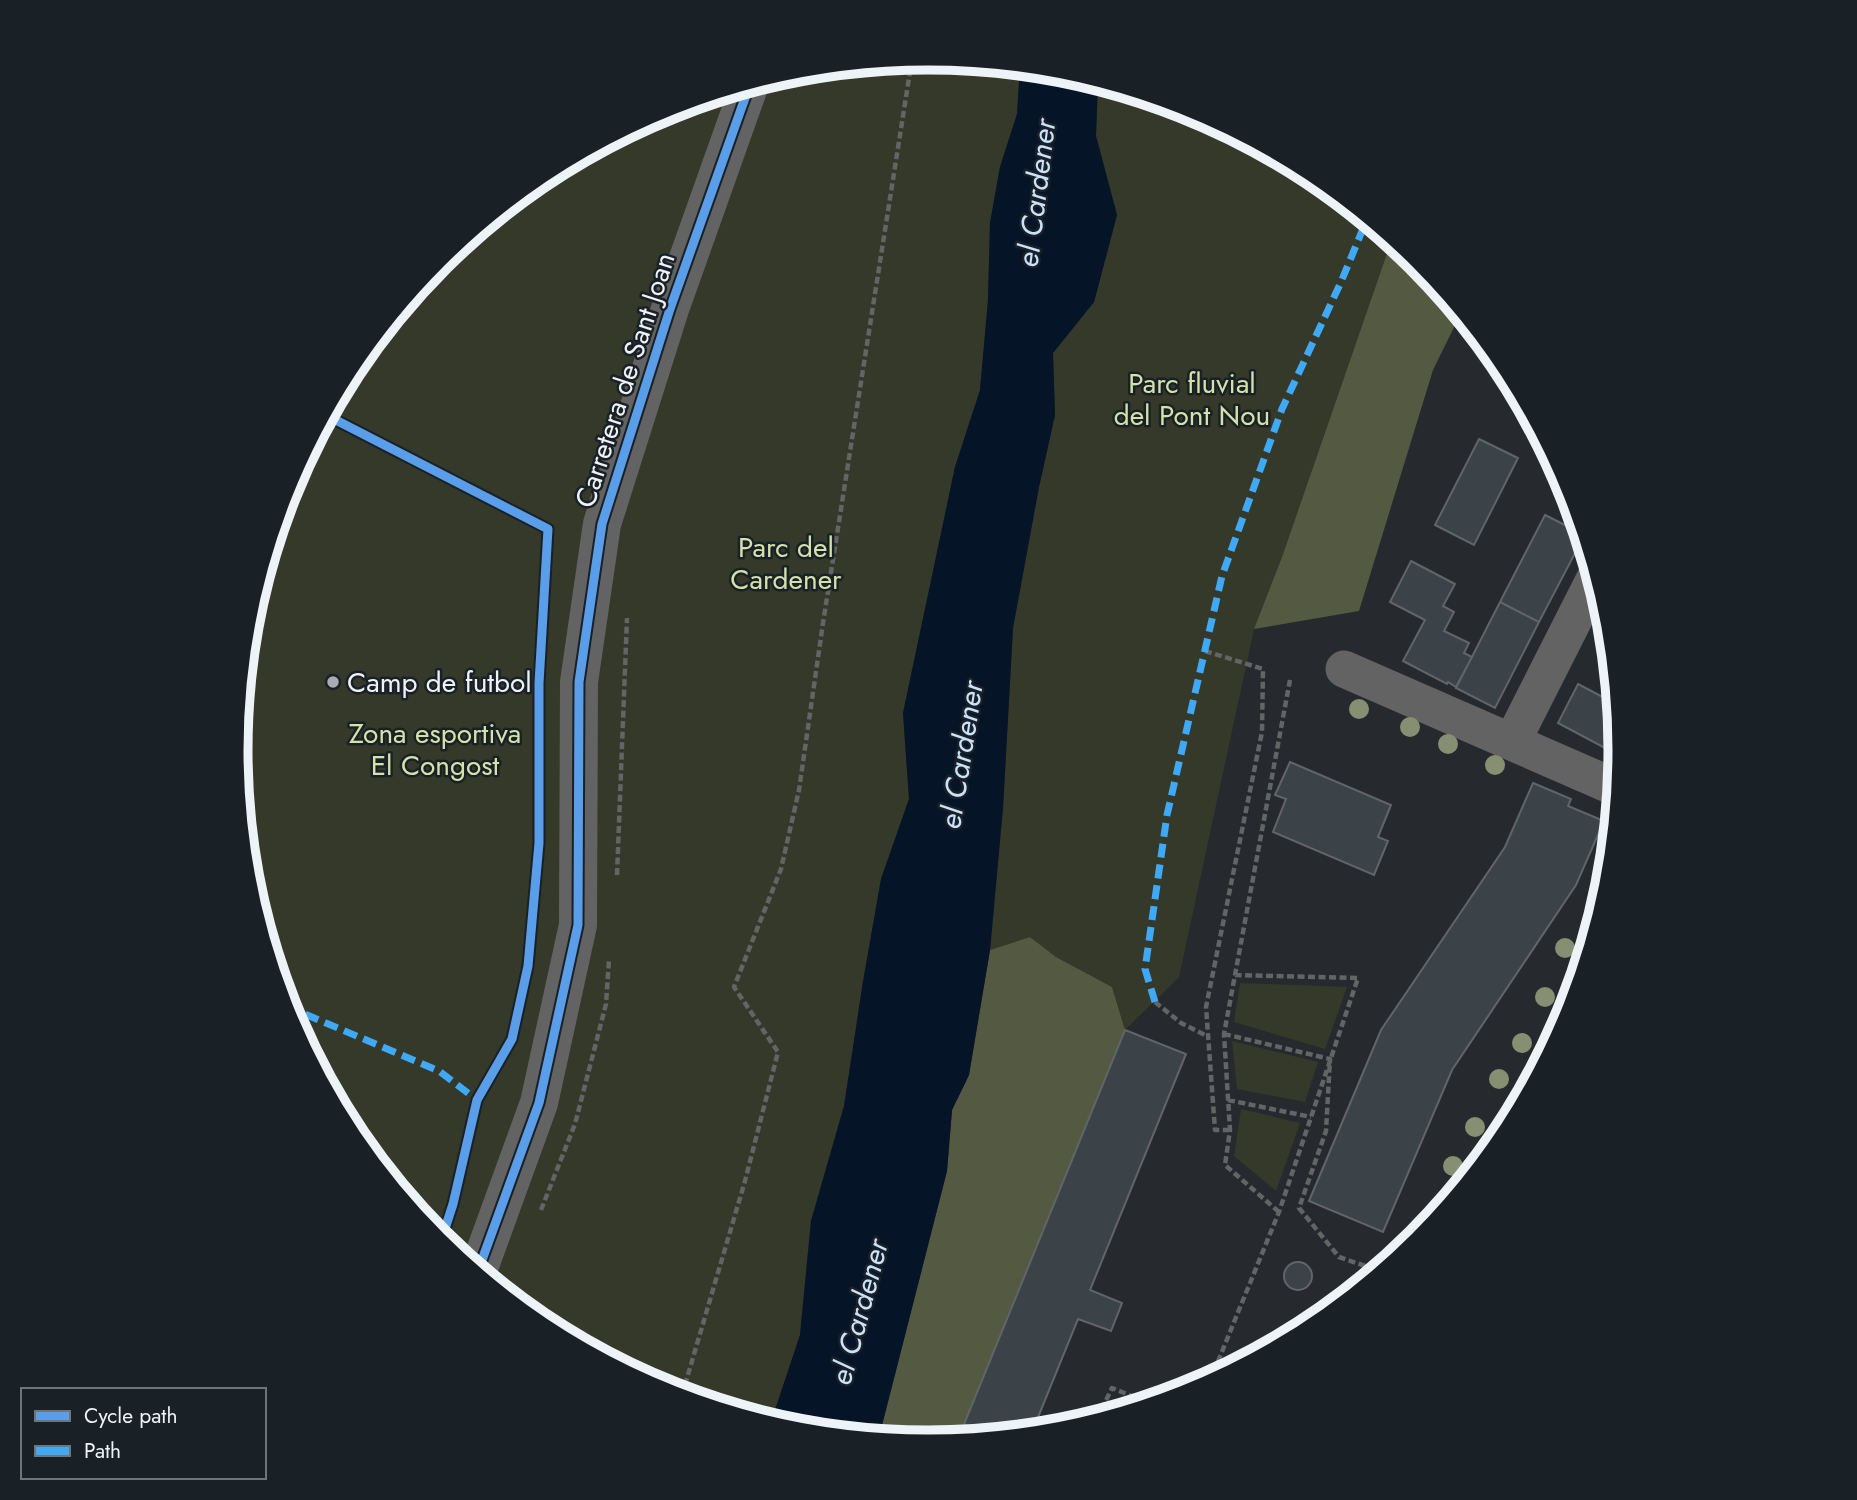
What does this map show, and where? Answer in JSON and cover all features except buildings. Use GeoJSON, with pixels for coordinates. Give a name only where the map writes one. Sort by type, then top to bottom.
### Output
{"type":"FeatureCollection","features":[{"type":"Feature","properties":{"kind":"street","name":"Carretera de Sant Joan"},"geometry":{"type":"LineString","coordinates":[[481,1262],[539,1103],[578,925],[579,682],[602,524],[670,309],[746,95]]}},
{"type":"Feature","properties":{"kind":"street"},"geometry":{"type":"LineString","coordinates":[[1512,742],[1588,589]]}},
{"type":"Feature","properties":{"kind":"street"},"geometry":{"type":"LineString","coordinates":[[1344,668],[1607,784]]}},
{"type":"Feature","properties":{"kind":"path"},"geometry":{"type":"LineString","coordinates":[[685,1385],[745,1181],[778,1052],[734,987],[781,869],[799,790],[822,623],[910,70]]}},
{"type":"Feature","properties":{"kind":"path"},"geometry":{"type":"LineString","coordinates":[[617,877],[627,608]]}},
{"type":"Feature","properties":{"kind":"path"},"geometry":{"type":"LineString","coordinates":[[1205,650],[1263,669],[1262,732],[1206,1007],[1215,1130],[1230,1130]]}},
{"type":"Feature","properties":{"kind":"path"},"geometry":{"type":"LineString","coordinates":[[1279,1212],[1225,1166],[1230,1130],[1224,1034],[1290,680]]}},
{"type":"Feature","properties":{"kind":"path"},"geometry":{"type":"LineString","coordinates":[[541,1210],[575,1124],[606,1004],[610,953]]}},
{"type":"Feature","properties":{"kind":"path"},"geometry":{"type":"LineString","coordinates":[[1216,1366],[1279,1212],[1358,978],[1235,975]]}},
{"type":"Feature","properties":{"kind":"path"},"geometry":{"type":"LineString","coordinates":[[1155,1002],[1181,1023],[1208,1036]]}},
{"type":"Feature","properties":{"kind":"path"},"geometry":{"type":"LineString","coordinates":[[1224,1034],[1330,1059]]}},
{"type":"Feature","properties":{"kind":"path"},"geometry":{"type":"LineString","coordinates":[[1330,1059],[1326,1131],[1299,1208],[1339,1257],[1369,1267]]}},
{"type":"Feature","properties":{"kind":"path"},"geometry":{"type":"LineString","coordinates":[[1228,1100],[1311,1117]]}},
{"type":"Feature","properties":{"kind":"path"},"geometry":{"type":"LineString","coordinates":[[1103,1407],[1112,1388],[1135,1397]]}},
{"type":"Feature","properties":{"kind":"green space"},"geometry":{"type":"Polygon","coordinates":[[[884,71],[973,71],[1019,76],[1017,114],[1000,167],[990,223],[988,300],[980,390],[955,467],[903,713],[909,799],[881,879],[844,1106],[811,1221],[800,1335],[774,1412],[710,1394],[668,1378],[588,1339],[515,1289],[448,1231],[389,1164],[363,1128],[319,1051],[300,1010],[272,926],[254,839],[250,794],[248,750],[254,661],[272,574],[285,531],[300,490],[340,410],[363,372],[417,302],[480,239],[515,211],[589,161],[628,140],[710,106],[753,93],[796,83],[884,71]]]}},
{"type":"Feature","properties":{"kind":"green space","name":"Parc fluvial del Pont Nou"},"geometry":{"type":"Polygon","coordinates":[[[1098,92],[1189,122],[1268,161],[1306,185],[1388,250],[1282,557],[1254,629],[1179,977],[1125,1030],[1112,987],[1056,957],[1030,937],[990,950],[1003,808],[1013,628],[1055,415],[1053,353],[1094,302],[1117,215],[1096,136],[1098,92]]]}},
{"type":"Feature","properties":{"kind":"green space"},"geometry":{"type":"Polygon","coordinates":[[[1388,250],[1457,322],[1433,370],[1359,611],[1254,629],[1282,557],[1388,250]]]}},
{"type":"Feature","properties":{"kind":"green space"},"geometry":{"type":"Polygon","coordinates":[[[1030,937],[1056,957],[1112,987],[1125,1030],[962,1429],[881,1429],[947,1171],[952,1110],[969,1075],[990,950],[1030,937]]]}},
{"type":"Feature","properties":{"kind":"green space"},"geometry":{"type":"Polygon","coordinates":[[[1240,983],[1347,987],[1325,1049],[1234,1022],[1240,983]]]}},
{"type":"Feature","properties":{"kind":"green space"},"geometry":{"type":"Polygon","coordinates":[[[1232,1041],[1318,1062],[1305,1102],[1237,1089],[1232,1041]]]}},
{"type":"Feature","properties":{"kind":"green space"},"geometry":{"type":"Polygon","coordinates":[[[1241,1109],[1300,1123],[1276,1191],[1234,1156],[1241,1109]]]}},
{"type":"Feature","properties":{"kind":"water","name":"el Cardener"},"geometry":{"type":"Polygon","coordinates":[[[1019,76],[1098,92],[1096,136],[1117,215],[1094,302],[1053,353],[1055,415],[1013,628],[1003,808],[990,950],[969,1075],[952,1110],[947,1171],[881,1429],[840,1424],[774,1412],[800,1335],[811,1221],[844,1106],[881,879],[909,799],[903,713],[955,467],[980,390],[988,300],[990,223],[1000,167],[1017,114],[1019,76]]]}},
{"type":"Feature","properties":{"kind":"marked path"},"geometry":{"type":"LineString","coordinates":[[1155,1002],[1145,969],[1167,815],[1222,576],[1282,409],[1363,228]]}},
{"type":"Feature","properties":{"kind":"marked path"},"geometry":{"type":"LineString","coordinates":[[301,1012],[439,1071],[477,1100]]}},
{"type":"Feature","properties":{"kind":"cycle path"},"geometry":{"type":"LineString","coordinates":[[481,1262],[539,1103],[578,925],[579,682],[602,524],[670,309],[746,95]]}},
{"type":"Feature","properties":{"kind":"cycle path"},"geometry":{"type":"LineString","coordinates":[[335,420],[548,529],[539,683],[539,843],[528,966],[512,1039],[477,1100],[445,1228]]}},
{"type":"Feature","properties":{"kind":"place","name":"Camp de futbol"},"geometry":{"type":"Point","coordinates":[333,682]}},
{"type":"Feature","properties":{"kind":"park label","name":"Parc del Cardener"},"geometry":{"type":"Point","coordinates":[786,563]}},
{"type":"Feature","properties":{"kind":"park label","name":"Zona esportiva El Congost"},"geometry":{"type":"Point","coordinates":[435,749]}}]}
